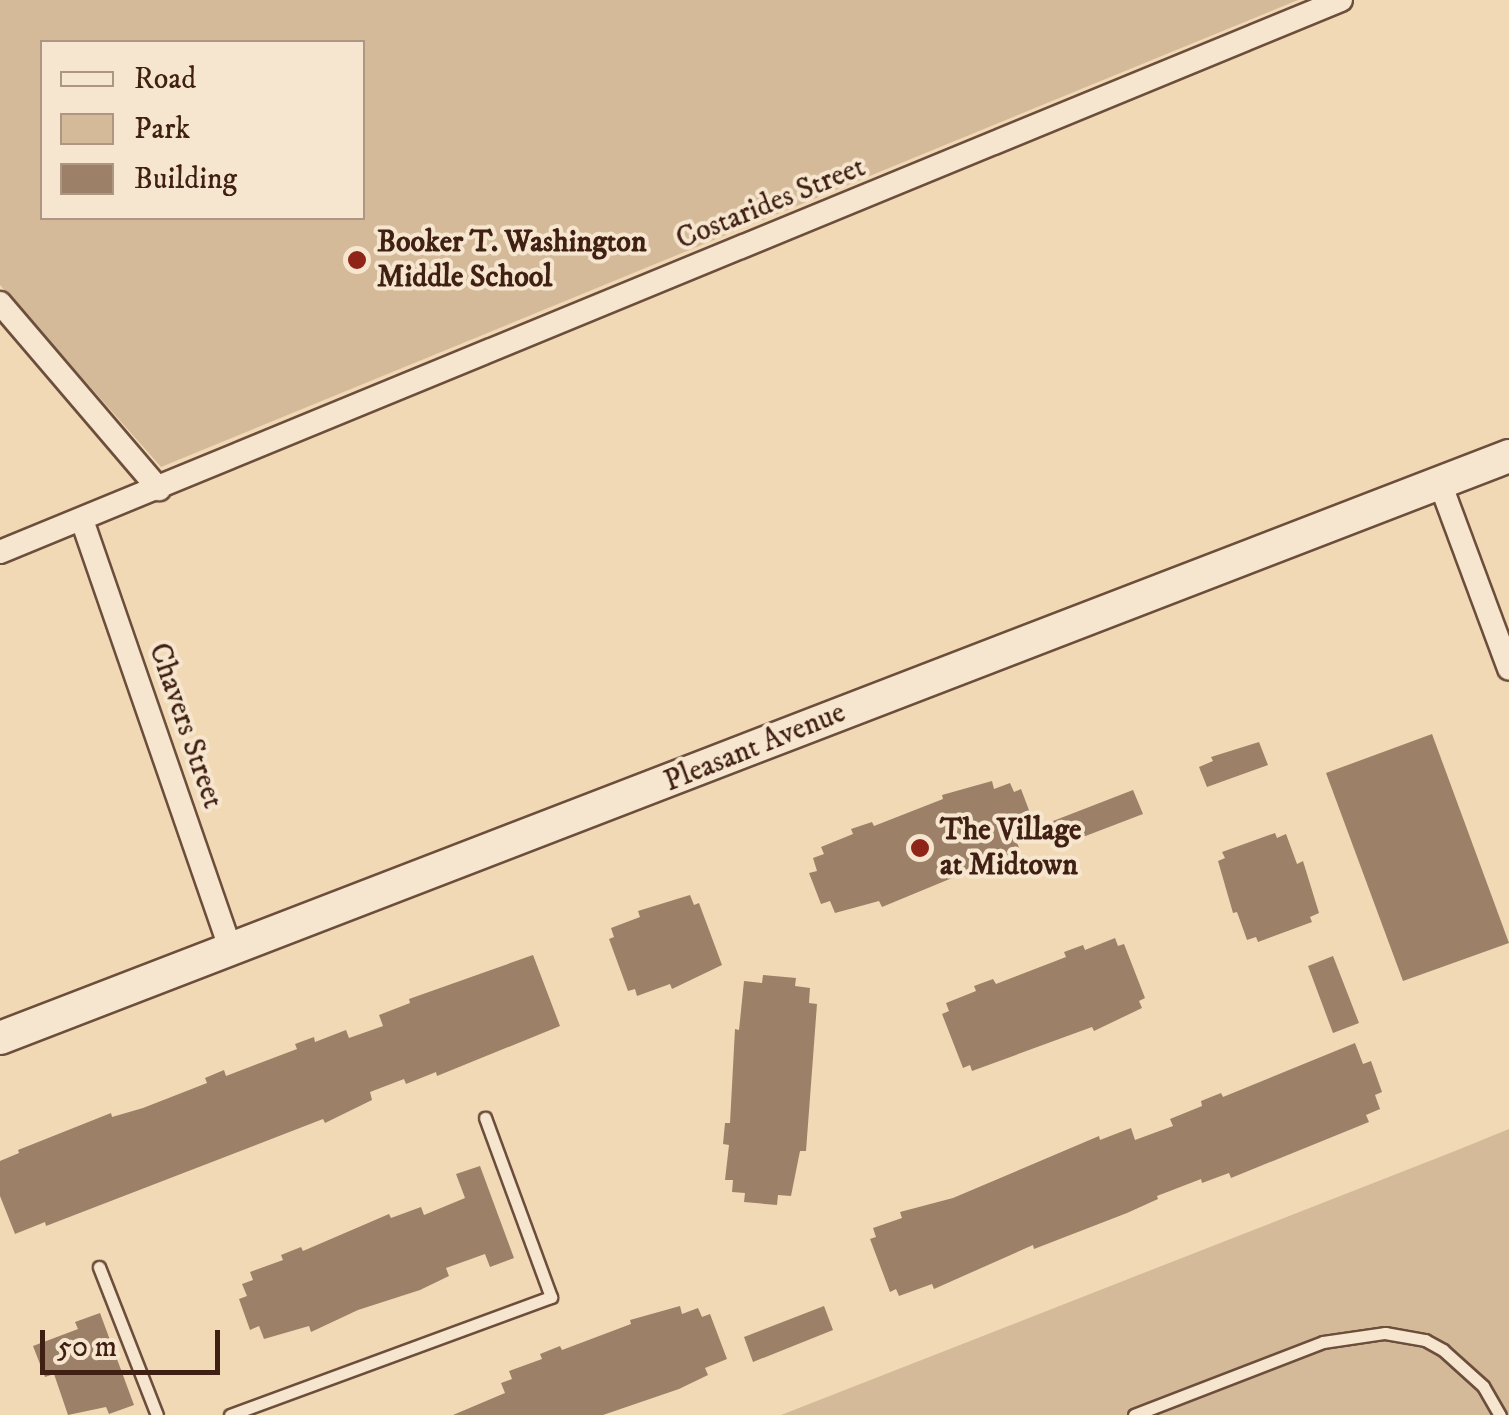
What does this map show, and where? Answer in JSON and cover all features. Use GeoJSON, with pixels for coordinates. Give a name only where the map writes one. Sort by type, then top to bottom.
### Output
{"type":"FeatureCollection","features":[{"type":"Feature","properties":{"kind":"street","name":"Costarides Street"},"geometry":{"type":"LineString","coordinates":[[0,552],[1342,0]]}},
{"type":"Feature","properties":{"kind":"street"},"geometry":{"type":"LineString","coordinates":[[0,302],[158,489]]}},
{"type":"Feature","properties":{"kind":"street","name":"Pleasant Avenue"},"geometry":{"type":"LineString","coordinates":[[0,1038],[1509,456]]}},
{"type":"Feature","properties":{"kind":"street"},"geometry":{"type":"LineString","coordinates":[[1440,483],[1509,669]]}},
{"type":"Feature","properties":{"kind":"street","name":"Chavers Street"},"geometry":{"type":"LineString","coordinates":[[82,520],[231,951]]}},
{"type":"Feature","properties":{"kind":"lane"},"geometry":{"type":"LineString","coordinates":[[230,1415],[551,1297],[485,1118]]}},
{"type":"Feature","properties":{"kind":"lane"},"geometry":{"type":"LineString","coordinates":[[99,1267],[156,1415]]}},
{"type":"Feature","properties":{"kind":"lane"},"geometry":{"type":"LineString","coordinates":[[1134,1415],[1323,1342],[1385,1333],[1425,1340],[1443,1350],[1483,1386],[1500,1415]]}},
{"type":"Feature","properties":{"kind":"green space","name":"Booker T. Washington Middle School"},"geometry":{"type":"Polygon","coordinates":[[[0,0],[1298,0],[161,467],[0,285],[0,0]]]}},
{"type":"Feature","properties":{"kind":"green space"},"geometry":{"type":"Polygon","coordinates":[[[1509,1129],[1509,1415],[781,1415],[1455,1151],[1509,1129]]]}},
{"type":"Feature","properties":{"kind":"building"},"geometry":{"type":"Polygon","coordinates":[[[1432,734],[1509,943],[1403,981],[1326,773],[1432,734]]]}},
{"type":"Feature","properties":{"kind":"building"},"geometry":{"type":"Polygon","coordinates":[[[1259,742],[1268,765],[1207,787],[1199,767],[1213,761],[1211,757],[1259,742]]]}},
{"type":"Feature","properties":{"kind":"building","name":"The Village at Midtown"},"geometry":{"type":"Polygon","coordinates":[[[992,781],[994,789],[1010,783],[1014,792],[1021,789],[1038,834],[1017,843],[1020,850],[882,907],[879,901],[835,913],[830,901],[821,904],[809,873],[817,871],[813,858],[824,854],[821,847],[853,834],[851,829],[872,822],[874,826],[943,799],[942,795],[992,781]]]}},
{"type":"Feature","properties":{"kind":"building","name":"The Village at Midtown"},"geometry":{"type":"Polygon","coordinates":[[[1133,790],[1143,814],[1062,845],[1053,821],[1133,790]]]}},
{"type":"Feature","properties":{"kind":"building"},"geometry":{"type":"Polygon","coordinates":[[[1275,833],[1277,838],[1286,834],[1297,864],[1303,861],[1319,913],[1310,917],[1312,922],[1258,942],[1256,937],[1247,940],[1237,912],[1233,913],[1218,861],[1225,858],[1222,852],[1275,833]]]}},
{"type":"Feature","properties":{"kind":"building"},"geometry":{"type":"Polygon","coordinates":[[[690,895],[694,905],[699,903],[722,965],[672,989],[670,984],[637,996],[635,989],[628,991],[609,939],[614,937],[611,928],[640,917],[638,911],[690,895]]]}},
{"type":"Feature","properties":{"kind":"building","name":"The Village at Midtown"},"geometry":{"type":"Polygon","coordinates":[[[1115,938],[1118,946],[1124,944],[1145,998],[1139,1001],[1142,1008],[1094,1031],[1092,1027],[972,1071],[970,1065],[963,1068],[942,1014],[949,1011],[946,1003],[976,991],[974,986],[993,979],[996,984],[1066,957],[1064,952],[1083,945],[1085,950],[1115,938]]]}},
{"type":"Feature","properties":{"kind":"building"},"geometry":{"type":"Polygon","coordinates":[[[533,955],[560,1026],[437,1076],[436,1072],[406,1084],[404,1079],[370,1092],[372,1100],[325,1123],[323,1119],[46,1226],[45,1222],[15,1234],[0,1196],[0,1161],[19,1153],[18,1150],[111,1113],[112,1117],[143,1108],[207,1083],[205,1078],[224,1070],[226,1076],[297,1049],[295,1044],[314,1037],[315,1042],[346,1030],[349,1038],[383,1026],[379,1015],[410,1003],[409,999],[533,955]]]}},
{"type":"Feature","properties":{"kind":"building"},"geometry":{"type":"Polygon","coordinates":[[[1333,956],[1359,1023],[1333,1033],[1308,966],[1333,956]]]}},
{"type":"Feature","properties":{"kind":"building"},"geometry":{"type":"Polygon","coordinates":[[[763,975],[796,978],[795,986],[810,988],[809,1003],[817,1004],[806,1151],[800,1151],[791,1196],[778,1195],[777,1205],[744,1202],[745,1193],[732,1192],[733,1180],[725,1180],[729,1145],[723,1144],[725,1123],[730,1123],[735,1029],[739,1030],[744,981],[762,983],[763,975]]]}},
{"type":"Feature","properties":{"kind":"building"},"geometry":{"type":"Polygon","coordinates":[[[1355,1043],[1363,1064],[1371,1061],[1382,1092],[1375,1095],[1380,1109],[1366,1115],[1369,1122],[1231,1178],[1229,1173],[1202,1183],[1201,1179],[1127,1213],[1034,1249],[1033,1245],[934,1289],[932,1284],[899,1296],[896,1289],[890,1292],[870,1239],[876,1237],[873,1228],[902,1218],[900,1212],[953,1198],[1099,1136],[1100,1140],[1131,1128],[1135,1140],[1173,1126],[1170,1119],[1202,1106],[1201,1101],[1221,1093],[1223,1097],[1355,1043]]]}},
{"type":"Feature","properties":{"kind":"building"},"geometry":{"type":"Polygon","coordinates":[[[480,1166],[514,1258],[490,1267],[485,1254],[446,1268],[449,1276],[420,1290],[358,1310],[311,1332],[309,1326],[264,1339],[259,1326],[250,1330],[239,1299],[247,1296],[242,1284],[253,1280],[250,1272],[283,1260],[281,1255],[301,1247],[303,1251],[389,1214],[391,1218],[421,1207],[424,1215],[465,1198],[456,1174],[480,1166]]]}},
{"type":"Feature","properties":{"kind":"building"},"geometry":{"type":"Polygon","coordinates":[[[680,1306],[682,1314],[698,1308],[702,1317],[710,1314],[727,1359],[705,1368],[708,1375],[679,1389],[603,1415],[453,1415],[505,1393],[501,1383],[512,1379],[509,1371],[542,1359],[540,1354],[560,1346],[562,1350],[631,1324],[630,1320],[680,1306]]]}},
{"type":"Feature","properties":{"kind":"building"},"geometry":{"type":"Polygon","coordinates":[[[824,1306],[833,1330],[753,1362],[744,1337],[824,1306]]]}},
{"type":"Feature","properties":{"kind":"building"},"geometry":{"type":"Polygon","coordinates":[[[100,1313],[134,1405],[109,1414],[106,1407],[68,1415],[54,1374],[45,1377],[33,1346],[78,1329],[75,1322],[100,1313]]]}},
{"type":"Feature","properties":{"kind":"place","name":"Booker T. Washington Middle School"},"geometry":{"type":"Point","coordinates":[357,260]}},
{"type":"Feature","properties":{"kind":"place","name":"The Village at Midtown"},"geometry":{"type":"Point","coordinates":[920,848]}}]}
